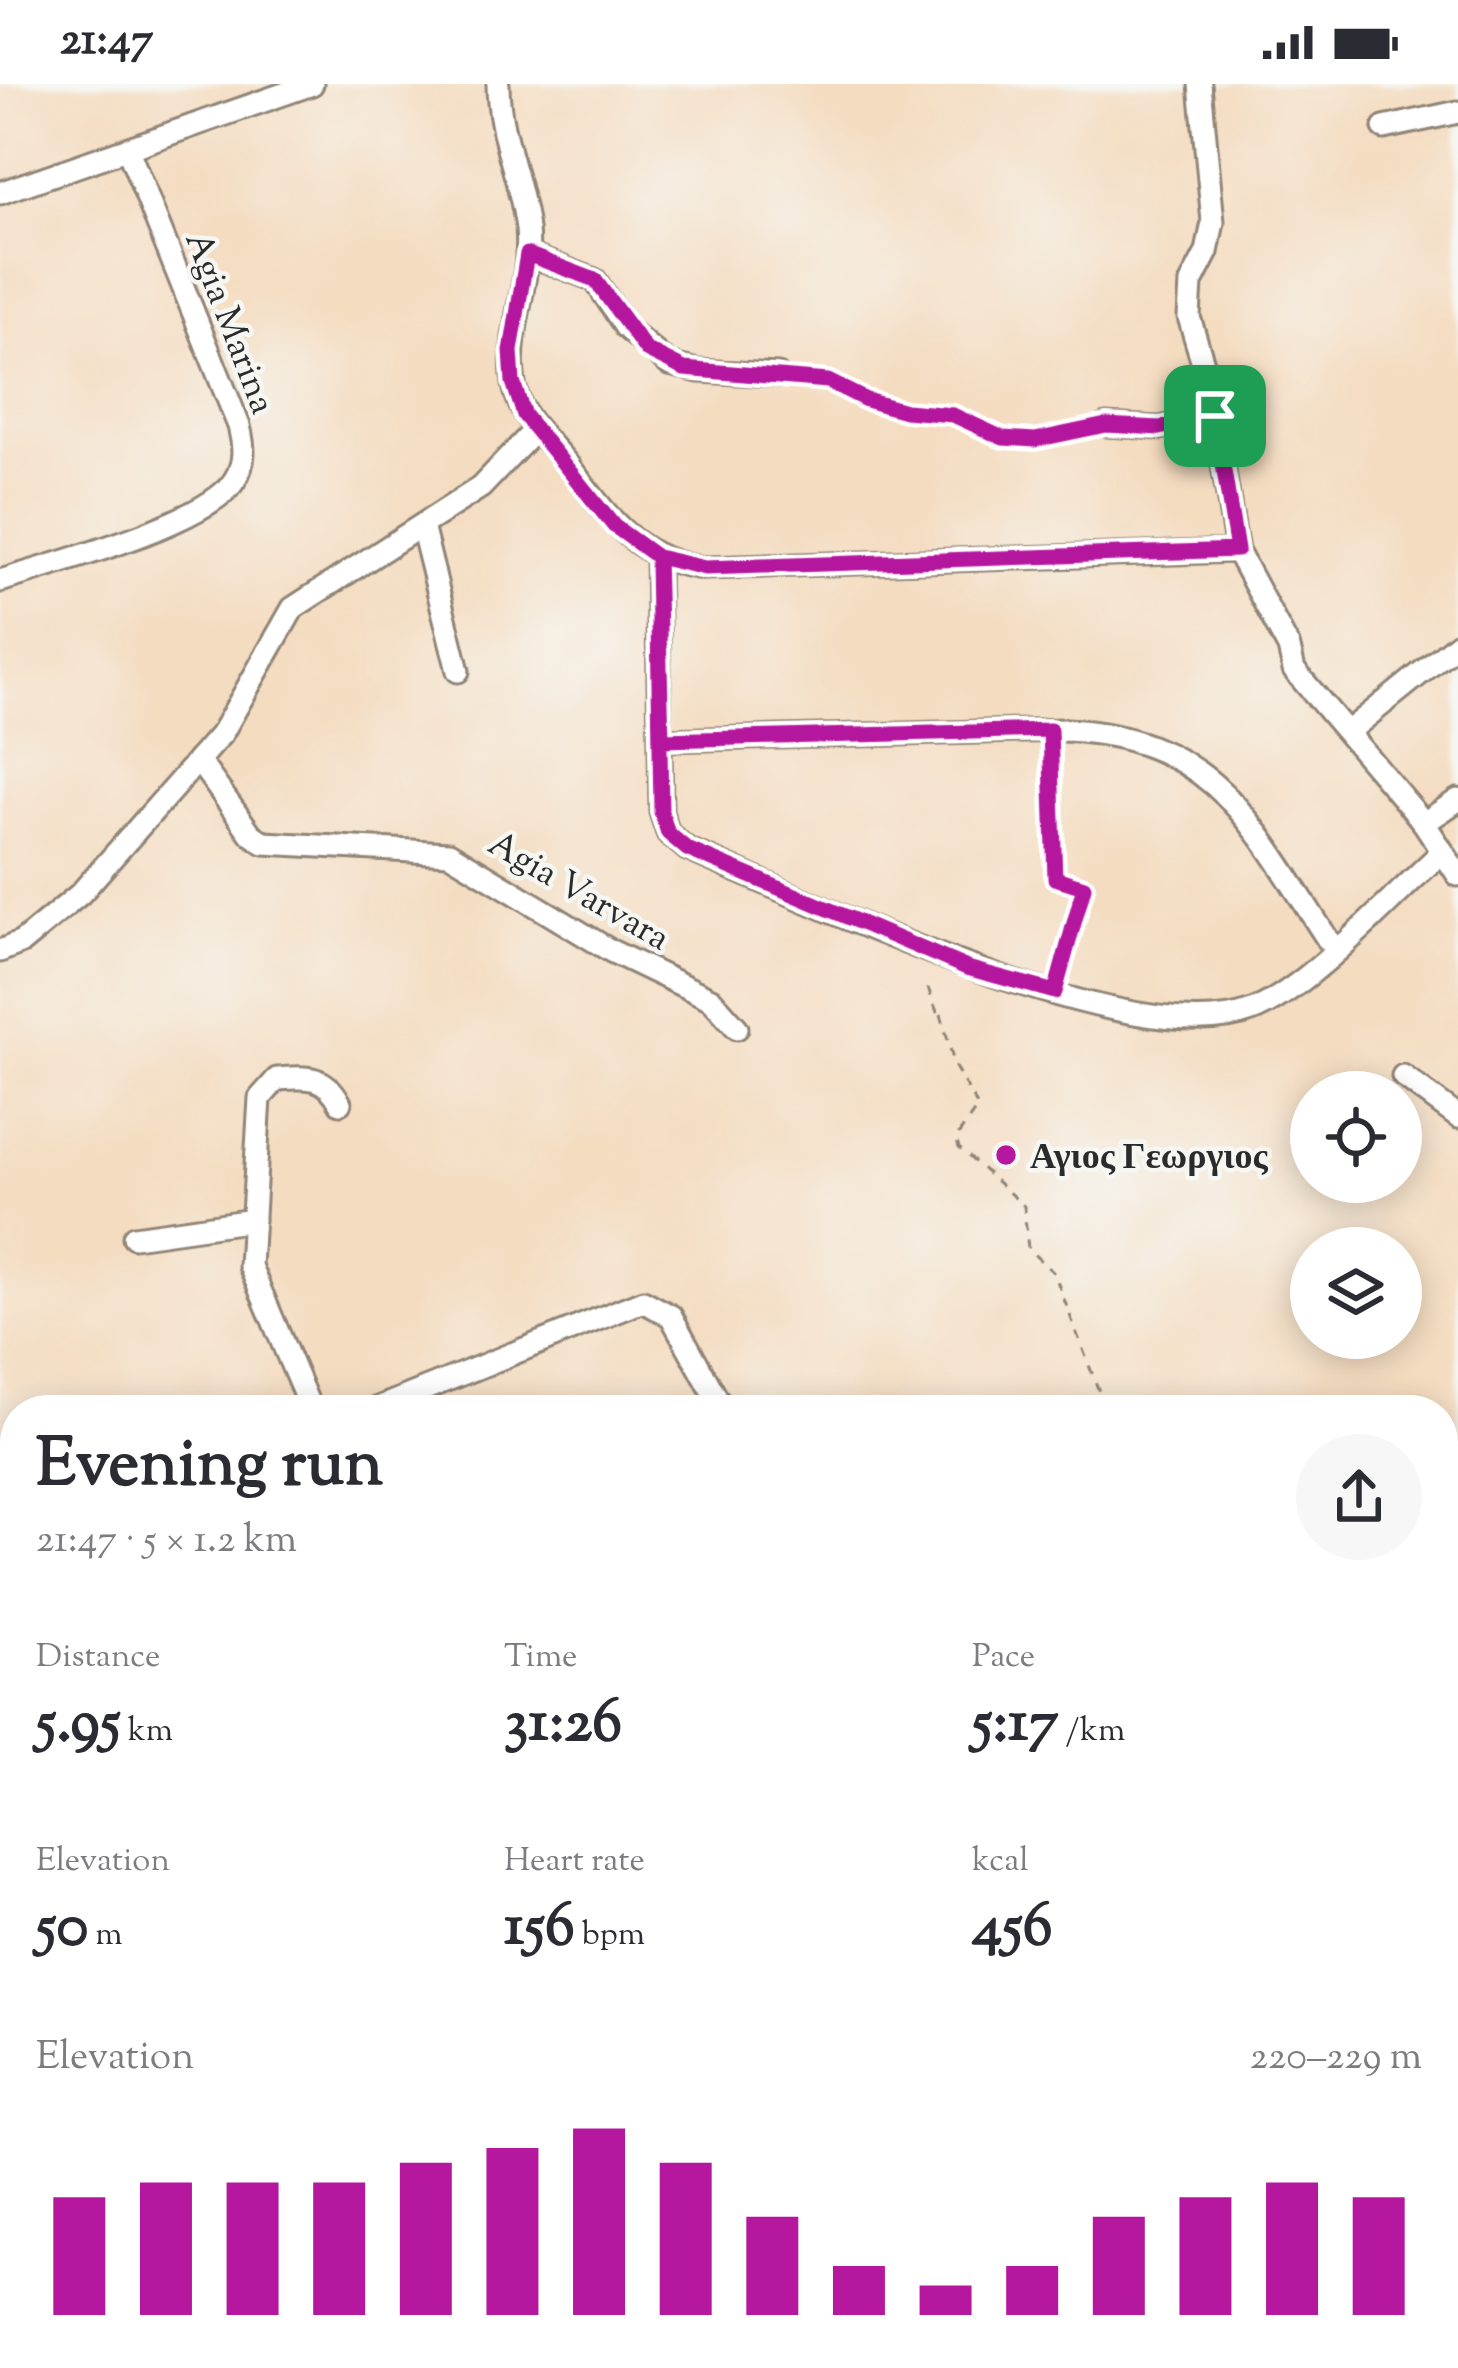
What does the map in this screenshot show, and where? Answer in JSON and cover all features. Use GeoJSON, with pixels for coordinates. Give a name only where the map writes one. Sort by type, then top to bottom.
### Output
{"type":"FeatureCollection","features":[{"type":"Feature","properties":{"kind":"street"},"geometry":{"type":"LineString","coordinates":[[0,193],[313,84]]}},
{"type":"Feature","properties":{"kind":"street"},"geometry":{"type":"LineString","coordinates":[[498,84],[500,118],[525,217],[527,254],[511,351],[518,399],[534,431],[559,454],[614,526],[657,557],[705,568],[1237,550]]}},
{"type":"Feature","properties":{"kind":"street"},"geometry":{"type":"LineString","coordinates":[[1200,84],[1213,221],[1189,299],[1237,550],[1289,647],[1294,670],[1424,823],[1458,875]]}},
{"type":"Feature","properties":{"kind":"street"},"geometry":{"type":"LineString","coordinates":[[1384,128],[1458,112]]}},
{"type":"Feature","properties":{"kind":"street","name":"Agia Marina"},"geometry":{"type":"LineString","coordinates":[[0,581],[173,521],[227,489],[242,465],[239,426],[128,150]]}},
{"type":"Feature","properties":{"kind":"street"},"geometry":{"type":"LineString","coordinates":[[527,254],[595,280],[626,328],[669,364],[698,371],[778,375]]}},
{"type":"Feature","properties":{"kind":"street"},"geometry":{"type":"LineString","coordinates":[[1106,425],[1160,428],[1215,416]]}},
{"type":"Feature","properties":{"kind":"street"},"geometry":{"type":"LineString","coordinates":[[0,951],[22,942],[80,894],[222,733],[292,608],[481,487],[534,431]]}},
{"type":"Feature","properties":{"kind":"street"},"geometry":{"type":"LineString","coordinates":[[422,526],[458,670]]}},
{"type":"Feature","properties":{"kind":"street"},"geometry":{"type":"LineString","coordinates":[[657,557],[664,822],[687,849],[967,968],[1159,1016],[1230,1018],[1280,995],[1441,853]]}},
{"type":"Feature","properties":{"kind":"street"},"geometry":{"type":"LineString","coordinates":[[1349,731],[1458,643]]}},
{"type":"Feature","properties":{"kind":"street"},"geometry":{"type":"LineString","coordinates":[[662,740],[1050,730],[1126,738],[1181,760],[1219,784],[1334,949]]}},
{"type":"Feature","properties":{"kind":"street","name":"Agia Varvara"},"geometry":{"type":"LineString","coordinates":[[198,760],[251,834],[264,843],[449,853],[611,951],[711,999],[737,1028]]}},
{"type":"Feature","properties":{"kind":"street"},"geometry":{"type":"LineString","coordinates":[[1424,823],[1458,800]]}},
{"type":"Feature","properties":{"kind":"street"},"geometry":{"type":"LineString","coordinates":[[305,1395],[250,1267],[265,1086],[277,1079],[311,1076],[331,1086],[340,1103]]}},
{"type":"Feature","properties":{"kind":"street"},"geometry":{"type":"LineString","coordinates":[[1422,1090],[1458,1117]]}},
{"type":"Feature","properties":{"kind":"street"},"geometry":{"type":"LineString","coordinates":[[134,1237],[253,1220]]}},
{"type":"Feature","properties":{"kind":"street"},"geometry":{"type":"LineString","coordinates":[[410,1395],[643,1301],[671,1316],[715,1395]]}},
{"type":"Feature","properties":{"kind":"path"},"geometry":{"type":"LineString","coordinates":[[778,375],[828,381],[866,400],[905,411],[953,415],[1003,438],[1035,440],[1106,425]]}},
{"type":"Feature","properties":{"kind":"path"},"geometry":{"type":"LineString","coordinates":[[1050,730],[1055,878],[1084,887],[1055,992]]}},
{"type":"Feature","properties":{"kind":"path"},"geometry":{"type":"LineString","coordinates":[[928,988],[943,1023]]}},
{"type":"Feature","properties":{"kind":"path"},"geometry":{"type":"LineString","coordinates":[[941,1014],[955,1067],[978,1107],[956,1138],[959,1148],[994,1182],[1012,1190],[1024,1206],[1028,1250],[1054,1274],[1100,1395]]}},
{"type":"Feature","properties":{"kind":"place","name":"Αγιος Γεωργιος"},"geometry":{"type":"Point","coordinates":[1006,1155]}},
{"type":"Feature","properties":{"kind":"route"},"geometry":{"type":"LineString","coordinates":[[1215,416],[1160,428],[1106,425],[1035,440],[1003,438],[953,415],[905,411],[866,400],[828,381],[684,369],[646,350],[595,280],[527,254],[514,321],[513,382],[524,415],[579,478],[605,517],[657,557],[661,812],[668,833],[687,849],[967,968],[1055,992],[1084,887],[1055,878],[1050,730],[662,740],[657,557],[705,568],[1237,550],[1215,416]]}}]}
